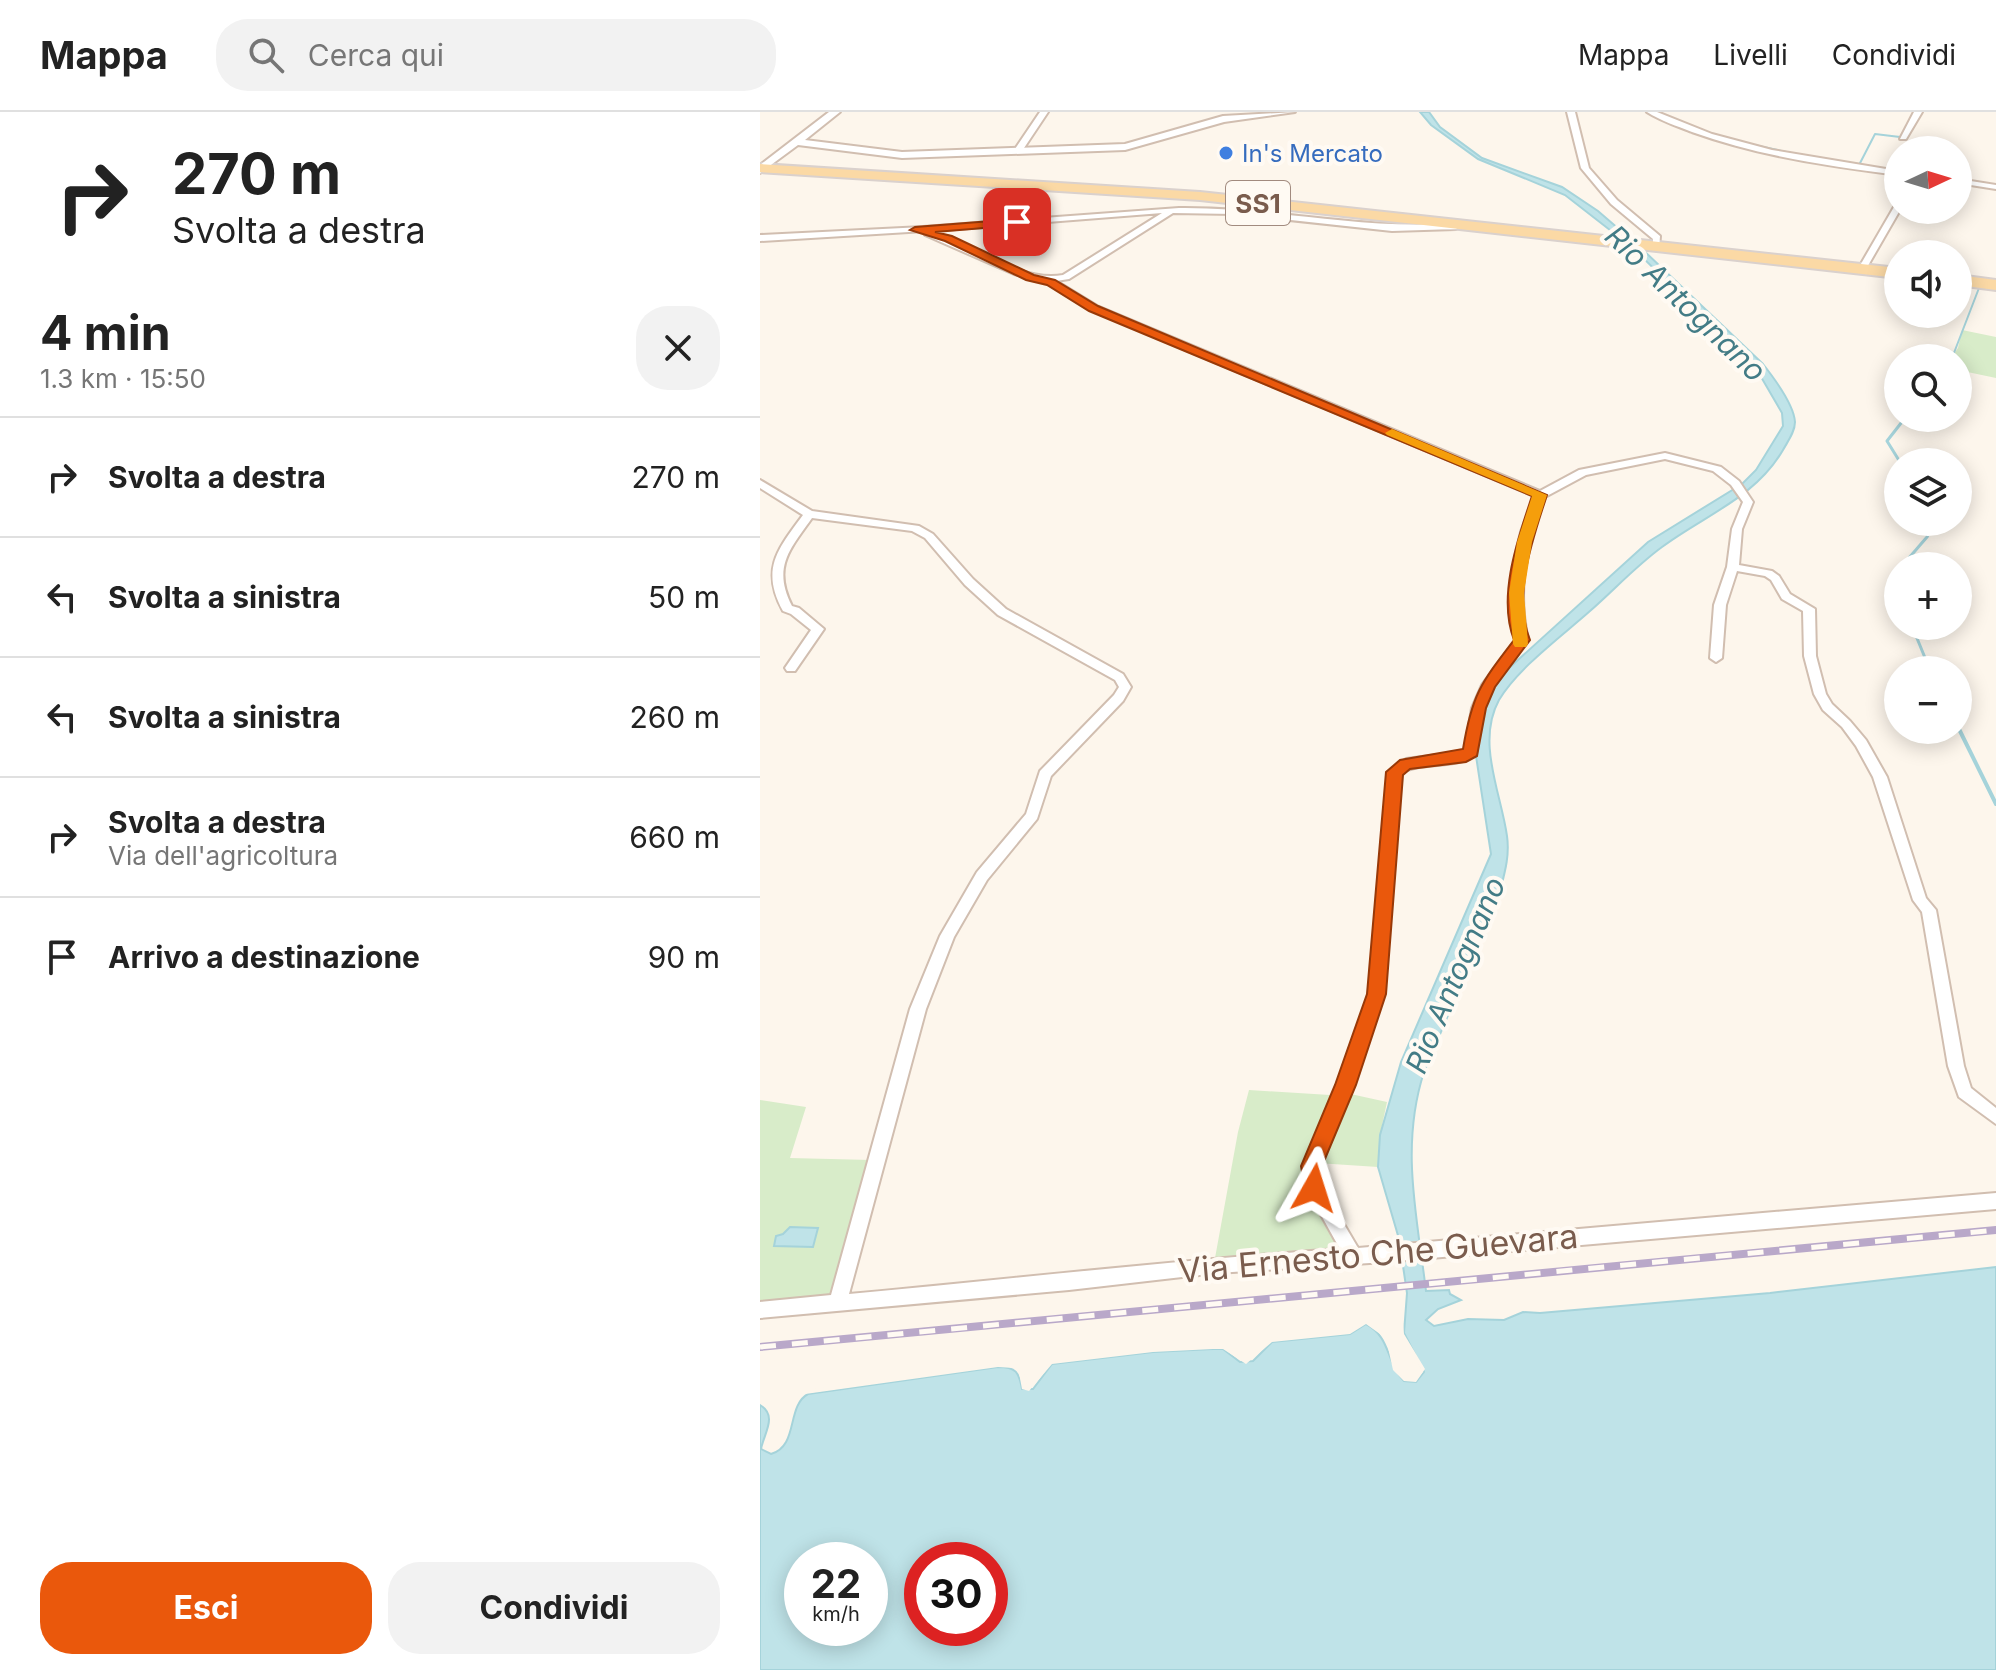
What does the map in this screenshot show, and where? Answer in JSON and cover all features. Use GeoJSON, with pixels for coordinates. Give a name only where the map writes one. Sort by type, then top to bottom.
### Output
{"type":"FeatureCollection","features":[{"type":"Feature","properties":{"kind":"main road"},"geometry":{"type":"LineString","coordinates":[[761,169],[781,154],[785,163],[797,171]]}},
{"type":"Feature","properties":{"kind":"main road"},"geometry":{"type":"LineString","coordinates":[[761,169],[797,171]]}},
{"type":"Feature","properties":{"kind":"main road","name":"SS1"},"geometry":{"type":"LineString","coordinates":[[797,171],[1176,194],[1884,271]]}},
{"type":"Feature","properties":{"kind":"main road"},"geometry":{"type":"LineString","coordinates":[[1972,282],[1996,285]]}},
{"type":"Feature","properties":{"kind":"street"},"geometry":{"type":"LineString","coordinates":[[781,154],[835,112]]}},
{"type":"Feature","properties":{"kind":"street"},"geometry":{"type":"LineString","coordinates":[[1019,149],[1044,112]]}},
{"type":"Feature","properties":{"kind":"street"},"geometry":{"type":"LineString","coordinates":[[797,142],[891,155],[1137,145],[1223,119],[1290,112]]}},
{"type":"Feature","properties":{"kind":"street"},"geometry":{"type":"LineString","coordinates":[[1571,112],[1585,168],[1614,202],[1657,238],[1654,246]]}},
{"type":"Feature","properties":{"kind":"street"},"geometry":{"type":"LineString","coordinates":[[1651,112],[1708,135],[1884,171]]}},
{"type":"Feature","properties":{"kind":"street"},"geometry":{"type":"LineString","coordinates":[[1904,136],[1918,112]]}},
{"type":"Feature","properties":{"kind":"street"},"geometry":{"type":"LineString","coordinates":[[1972,183],[1996,187]]}},
{"type":"Feature","properties":{"kind":"street"},"geometry":{"type":"LineString","coordinates":[[1051,282],[1066,277],[1173,210]]}},
{"type":"Feature","properties":{"kind":"street"},"geometry":{"type":"LineString","coordinates":[[760,238],[915,230],[1173,210],[1235,211],[1364,227],[1456,226]]}},
{"type":"Feature","properties":{"kind":"street"},"geometry":{"type":"LineString","coordinates":[[1862,269],[1888,224]]}},
{"type":"Feature","properties":{"kind":"street"},"geometry":{"type":"LineString","coordinates":[[915,230],[948,239],[1030,277],[1051,282],[1094,308],[1540,495]]}},
{"type":"Feature","properties":{"kind":"street"},"geometry":{"type":"LineString","coordinates":[[1352,1254],[1310,1176],[1311,1166],[1345,1085],[1376,994],[1394,772],[1406,764],[1466,756],[1471,751],[1478,708],[1488,685],[1522,640],[1517,628],[1516,593],[1524,542],[1540,495],[1583,472],[1665,456],[1717,469],[1735,483],[1748,502],[1737,529],[1733,567],[1720,605],[1716,658]]}},
{"type":"Feature","properties":{"kind":"street"},"geometry":{"type":"LineString","coordinates":[[760,483],[809,514],[915,528],[929,536],[969,582],[1002,612],[1119,677],[1125,687],[1119,698],[1045,774],[1032,816],[982,876],[947,936],[918,1009],[838,1303]]}},
{"type":"Feature","properties":{"kind":"street"},"geometry":{"type":"LineString","coordinates":[[791,668],[818,629],[787,608],[778,594],[774,575],[790,542],[809,514]]}},
{"type":"Feature","properties":{"kind":"street"},"geometry":{"type":"LineString","coordinates":[[1733,567],[1768,573],[1775,578],[1786,596],[1809,609],[1810,656],[1820,694],[1827,707],[1861,743],[1880,777],[1920,900],[1929,910],[1960,1079],[1965,1092],[1996,1117]]}},
{"type":"Feature","properties":{"kind":"street","name":"Via Ernesto Che Guevara"},"geometry":{"type":"LineString","coordinates":[[760,1310],[1352,1254],[1385,1254],[1996,1201]]}},
{"type":"Feature","properties":{"kind":"green space"},"geometry":{"type":"Polygon","coordinates":[[[1962,330],[1996,337],[1996,378],[1972,373],[1972,344],[1959,344],[1962,330]]]}},
{"type":"Feature","properties":{"kind":"green space"},"geometry":{"type":"Polygon","coordinates":[[[1249,1090],[1330,1095],[1323,1125],[1307,1167],[1337,1243],[1334,1248],[1215,1258],[1238,1132],[1249,1090]]]}},
{"type":"Feature","properties":{"kind":"green space"},"geometry":{"type":"Polygon","coordinates":[[[1346,1093],[1387,1102],[1380,1135],[1378,1167],[1317,1163],[1346,1093]]]}},
{"type":"Feature","properties":{"kind":"green space"},"geometry":{"type":"Polygon","coordinates":[[[760,1100],[806,1107],[790,1158],[871,1160],[832,1298],[760,1305],[760,1100]]]}},
{"type":"Feature","properties":{"kind":"water","name":"Rio Antognano"},"geometry":{"type":"Polygon","coordinates":[[[1420,112],[1429,112],[1440,127],[1482,158],[1562,187],[1598,211],[1763,364],[1787,399],[1795,422],[1793,433],[1783,450],[1758,481],[1643,562],[1529,664],[1507,688],[1492,716],[1490,750],[1507,836],[1506,866],[1499,895],[1424,1072],[1413,1127],[1415,1208],[1426,1291],[1449,1290],[1450,1294],[1461,1300],[1438,1309],[1426,1320],[1434,1326],[1468,1319],[1504,1320],[1523,1312],[1770,1293],[1996,1267],[1996,1670],[760,1670],[760,1405],[769,1420],[761,1449],[771,1454],[786,1443],[797,1407],[808,1394],[998,1367],[1016,1372],[1022,1389],[1033,1389],[1052,1364],[1153,1352],[1213,1349],[1223,1349],[1240,1362],[1253,1361],[1272,1342],[1350,1334],[1366,1324],[1380,1336],[1404,1381],[1416,1382],[1424,1372],[1404,1333],[1407,1293],[1399,1239],[1378,1167],[1380,1135],[1401,1062],[1491,854],[1476,756],[1479,710],[1497,679],[1648,542],[1742,484],[1756,470],[1783,426],[1782,413],[1757,370],[1633,248],[1565,195],[1478,159],[1431,125],[1420,112]]]}},
{"type":"Feature","properties":{"kind":"water"},"geometry":{"type":"Polygon","coordinates":[[[790,1227],[818,1228],[813,1247],[774,1246],[776,1236],[790,1227]]]}},
{"type":"Feature","properties":{"kind":"pier"},"geometry":{"type":"Polygon","coordinates":[[[1401,1302],[1404,1334],[1425,1369],[1416,1382],[1404,1381],[1393,1370],[1387,1343],[1366,1324],[1350,1334],[1272,1342],[1246,1364],[1223,1349],[1153,1352],[1052,1364],[1029,1391],[1022,1389],[1019,1373],[1014,1368],[998,1367],[798,1395],[807,1390],[998,1363],[1016,1365],[1023,1371],[1028,1387],[1051,1360],[1153,1348],[1224,1345],[1246,1360],[1271,1338],[1349,1330],[1366,1320],[1377,1326],[1390,1341],[1397,1368],[1406,1377],[1414,1378],[1421,1369],[1400,1335],[1401,1302]]]}},
{"type":"Feature","properties":{"kind":"waterway"},"geometry":{"type":"LineString","coordinates":[[1858,167],[1875,134],[1892,136]]}},
{"type":"Feature","properties":{"kind":"waterway"},"geometry":{"type":"LineString","coordinates":[[1745,143],[1791,153]]}},
{"type":"Feature","properties":{"kind":"waterway"},"geometry":{"type":"LineString","coordinates":[[1957,344],[1979,288]]}},
{"type":"Feature","properties":{"kind":"waterway"},"geometry":{"type":"LineString","coordinates":[[1891,448],[1887,441],[1894,432]]}},
{"type":"Feature","properties":{"kind":"waterway"},"geometry":{"type":"LineString","coordinates":[[1914,552],[1927,536]]}},
{"type":"Feature","properties":{"kind":"waterway"},"geometry":{"type":"LineString","coordinates":[[1918,640],[1924,656]]}},
{"type":"Feature","properties":{"kind":"waterway"},"geometry":{"type":"LineString","coordinates":[[1966,744],[1996,804]]}},
{"type":"Feature","properties":{"kind":"railway"},"geometry":{"type":"LineString","coordinates":[[760,1347],[1996,1230]]}},
{"type":"Feature","properties":{"kind":"slow traffic"},"geometry":{"type":"LineString","coordinates":[[1392,433],[1540,495],[1524,542],[1516,593],[1517,628],[1521,634],[1521,644]]}},
{"type":"Feature","properties":{"kind":"place","name":"In's Mercato"},"geometry":{"type":"Point","coordinates":[1226,153]}},
{"type":"Feature","properties":{"kind":"route"},"geometry":{"type":"LineString","coordinates":[[1017,222],[915,230],[948,239],[1030,277],[1051,282],[1094,308],[1540,495],[1524,542],[1516,593],[1517,628],[1522,640],[1504,668],[1488,685],[1478,708],[1471,751],[1466,756],[1406,764],[1394,772],[1376,994],[1345,1085],[1311,1166],[1314,1188]]}}]}
